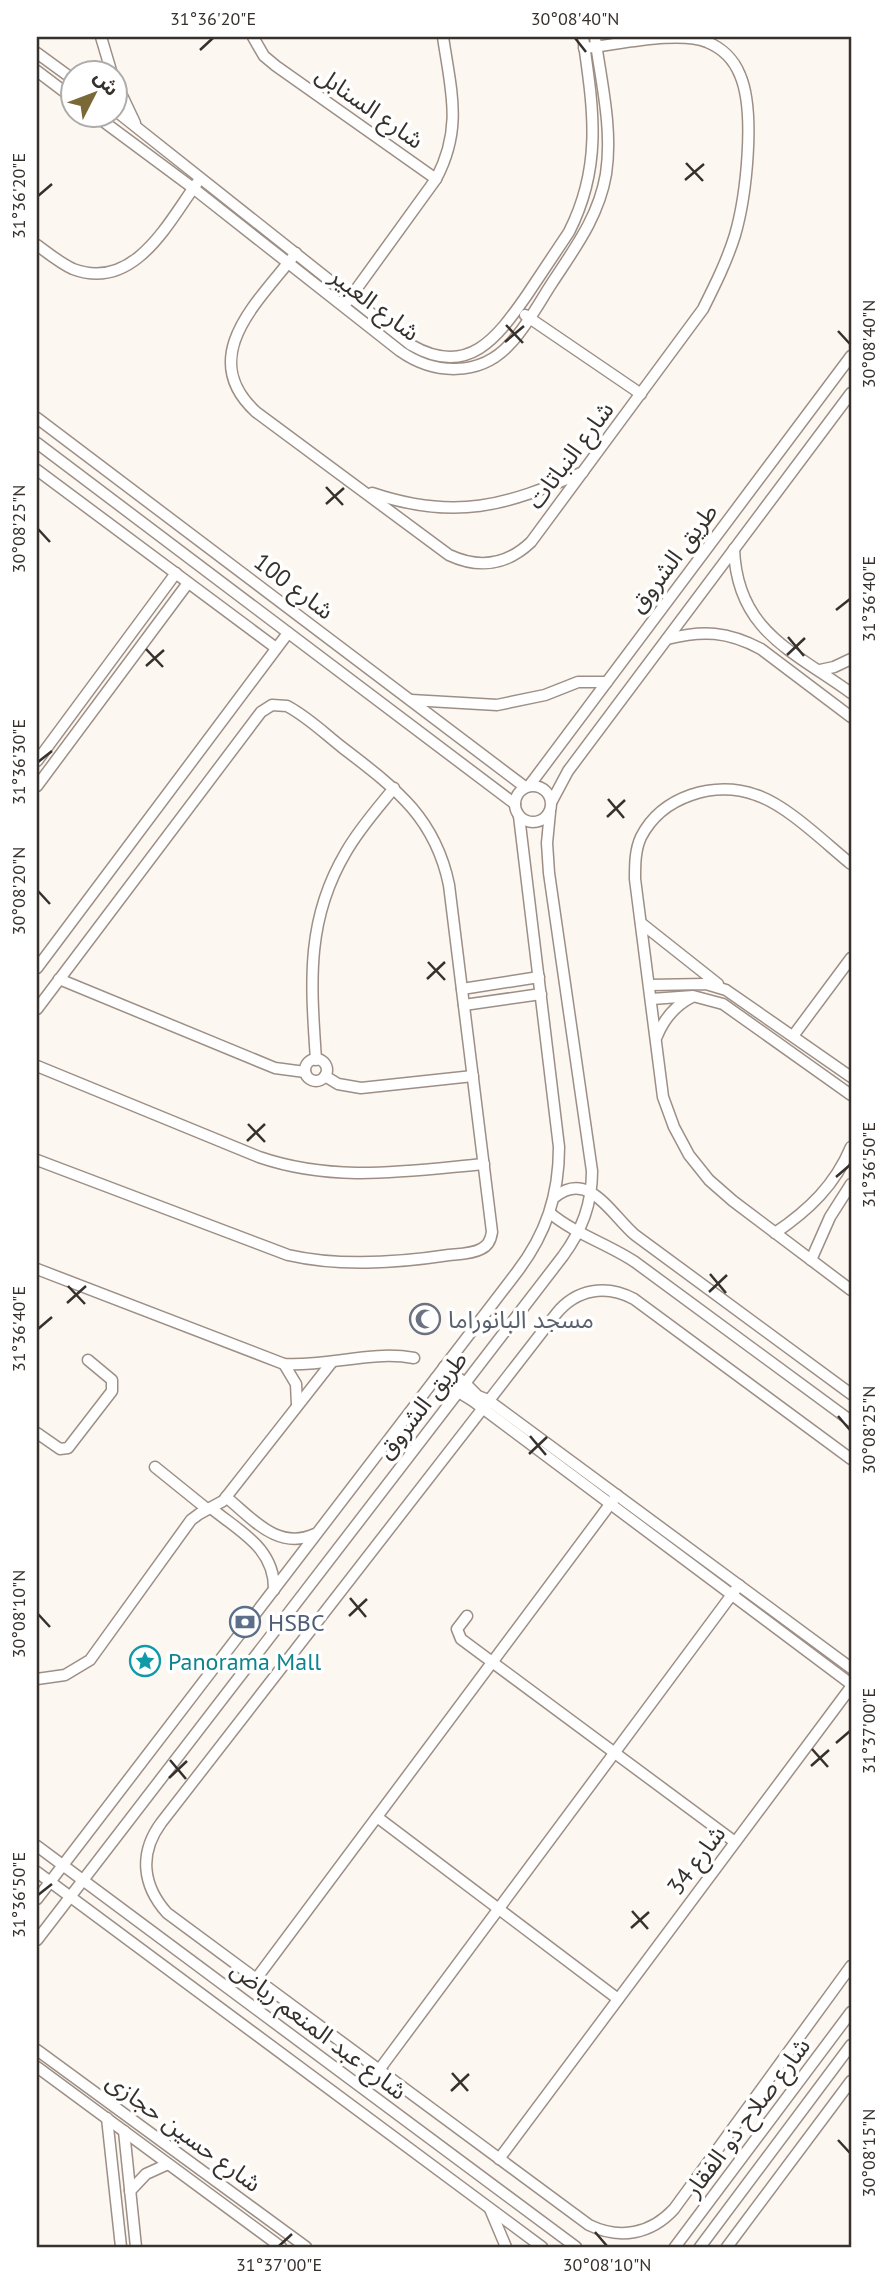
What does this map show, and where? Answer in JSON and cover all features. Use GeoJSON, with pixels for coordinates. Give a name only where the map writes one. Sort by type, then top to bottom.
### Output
{"type":"FeatureCollection","features":[{"type":"Feature","properties":{"kind":"street"},"geometry":{"type":"LineString","coordinates":[[101,37],[108,60]]}},
{"type":"Feature","properties":{"kind":"street","name":"شارع السنابل"},"geometry":{"type":"LineString","coordinates":[[253,37],[264,56],[276,66],[436,179]]}},
{"type":"Feature","properties":{"kind":"street"},"geometry":{"type":"LineString","coordinates":[[343,307],[436,179],[452,143],[454,123],[443,37]]}},
{"type":"Feature","properties":{"kind":"street","name":"شارع النباتات"},"geometry":{"type":"LineString","coordinates":[[296,253],[238,328],[232,342],[230,358],[236,388],[256,412],[449,555],[486,564],[510,558],[531,542],[703,309],[721,272],[735,234],[741,207],[748,153],[744,87],[728,56],[699,39],[676,37],[584,42]]}},
{"type":"Feature","properties":{"kind":"street","name":"شارع العبير"},"geometry":{"type":"LineString","coordinates":[[130,122],[411,345],[441,356],[463,355],[483,347],[500,332],[517,309],[569,233],[587,187],[593,138],[584,42]]}},
{"type":"Feature","properties":{"kind":"street","name":"شارع العبير"},"geometry":{"type":"LineString","coordinates":[[115,130],[411,359],[423,365],[449,370],[476,366],[499,354],[509,345],[590,224],[606,173],[608,137],[596,42]]}},
{"type":"Feature","properties":{"kind":"street"},"geometry":{"type":"LineString","coordinates":[[37,53],[60,70]]}},
{"type":"Feature","properties":{"kind":"street"},"geometry":{"type":"LineString","coordinates":[[37,71],[60,88]]}},
{"type":"Feature","properties":{"kind":"street"},"geometry":{"type":"LineString","coordinates":[[130,112],[138,128]]}},
{"type":"Feature","properties":{"kind":"street"},"geometry":{"type":"LineString","coordinates":[[37,245],[72,268],[100,273],[114,271],[141,257],[161,234],[200,178]]}},
{"type":"Feature","properties":{"kind":"street"},"geometry":{"type":"LineString","coordinates":[[517,309],[640,394]]}},
{"type":"Feature","properties":{"kind":"street","name":"طريق الشروق"},"geometry":{"type":"LineString","coordinates":[[527,787],[851,356]]}},
{"type":"Feature","properties":{"kind":"street","name":"طريق الشروق"},"geometry":{"type":"LineString","coordinates":[[37,1940],[563,1256],[579,1231],[589,1205],[591,1191],[589,1151],[549,873],[547,843],[551,807],[568,771],[851,393]]}},
{"type":"Feature","properties":{"kind":"street","name":"شارع 100"},"geometry":{"type":"LineString","coordinates":[[37,418],[527,787]]}},
{"type":"Feature","properties":{"kind":"street","name":"شارع 100"},"geometry":{"type":"LineString","coordinates":[[37,443],[515,804]]}},
{"type":"Feature","properties":{"kind":"street"},"geometry":{"type":"LineString","coordinates":[[37,470],[276,648]]}},
{"type":"Feature","properties":{"kind":"street"},"geometry":{"type":"LineString","coordinates":[[363,490],[418,505],[473,508],[526,496],[583,472]]}},
{"type":"Feature","properties":{"kind":"street"},"geometry":{"type":"LineString","coordinates":[[734,550],[739,588],[758,623],[784,646],[851,693]]}},
{"type":"Feature","properties":{"kind":"street"},"geometry":{"type":"LineString","coordinates":[[37,761],[176,573]]}},
{"type":"Feature","properties":{"kind":"street"},"geometry":{"type":"LineString","coordinates":[[37,786],[188,583]]}},
{"type":"Feature","properties":{"kind":"street"},"geometry":{"type":"LineString","coordinates":[[37,968],[288,633]]}},
{"type":"Feature","properties":{"kind":"street"},"geometry":{"type":"LineString","coordinates":[[667,639],[693,633],[720,633],[746,641],[851,717]]}},
{"type":"Feature","properties":{"kind":"street"},"geometry":{"type":"LineString","coordinates":[[775,660],[784,646]]}},
{"type":"Feature","properties":{"kind":"street"},"geometry":{"type":"LineString","coordinates":[[820,670],[851,659]]}},
{"type":"Feature","properties":{"kind":"street"},"geometry":{"type":"LineString","coordinates":[[411,701],[497,705],[545,695],[578,682],[607,682]]}},
{"type":"Feature","properties":{"kind":"street"},"geometry":{"type":"LineString","coordinates":[[37,1009],[266,708],[280,704],[294,710],[394,788],[423,820],[442,859],[449,885],[492,1232],[484,1248],[478,1251],[382,1262],[320,1261],[288,1255],[37,1160]]}},
{"type":"Feature","properties":{"kind":"street"},"geometry":{"type":"LineString","coordinates":[[68,719],[79,728]]}},
{"type":"Feature","properties":{"kind":"street"},"geometry":{"type":"LineString","coordinates":[[535,786],[546,790],[551,807],[547,817],[536,822],[524,820],[519,816],[515,804],[518,794],[527,787],[535,786]]}},
{"type":"Feature","properties":{"kind":"street"},"geometry":{"type":"LineString","coordinates":[[316,1060],[311,962],[322,904],[346,851],[394,788]]}},
{"type":"Feature","properties":{"kind":"street"},"geometry":{"type":"LineString","coordinates":[[851,864],[779,807],[758,795],[734,789],[710,789],[687,795],[667,807],[651,821],[640,838],[635,858],[635,879],[663,1097],[674,1127],[689,1155],[709,1180],[851,1290]]}},
{"type":"Feature","properties":{"kind":"street","name":"طريق الشروق"},"geometry":{"type":"LineString","coordinates":[[37,1899],[530,1255],[550,1213],[555,1197],[559,1147],[519,816]]}},
{"type":"Feature","properties":{"kind":"street"},"geometry":{"type":"LineString","coordinates":[[641,923],[682,958],[851,1077]]}},
{"type":"Feature","properties":{"kind":"street"},"geometry":{"type":"LineString","coordinates":[[793,1036],[851,958]]}},
{"type":"Feature","properties":{"kind":"street"},"geometry":{"type":"LineString","coordinates":[[462,989],[539,977]]}},
{"type":"Feature","properties":{"kind":"street"},"geometry":{"type":"LineString","coordinates":[[59,979],[275,1068],[305,1072]]}},
{"type":"Feature","properties":{"kind":"street"},"geometry":{"type":"LineString","coordinates":[[650,985],[706,984],[726,990]]}},
{"type":"Feature","properties":{"kind":"street"},"geometry":{"type":"LineString","coordinates":[[464,1005],[541,994]]}},
{"type":"Feature","properties":{"kind":"street"},"geometry":{"type":"LineString","coordinates":[[652,999],[693,996],[723,1004],[851,1095]]}},
{"type":"Feature","properties":{"kind":"street"},"geometry":{"type":"LineString","coordinates":[[656,1039],[670,1013],[693,996]]}},
{"type":"Feature","properties":{"kind":"street"},"geometry":{"type":"LineString","coordinates":[[316,1060],[324,1064],[325,1076],[315,1081],[309,1079],[305,1072],[308,1063],[316,1060]]}},
{"type":"Feature","properties":{"kind":"street"},"geometry":{"type":"LineString","coordinates":[[37,1066],[259,1157],[293,1167],[329,1173],[367,1174],[484,1164]]}},
{"type":"Feature","properties":{"kind":"street"},"geometry":{"type":"LineString","coordinates":[[325,1076],[345,1086],[361,1088],[473,1076]]}},
{"type":"Feature","properties":{"kind":"street"},"geometry":{"type":"LineString","coordinates":[[775,1233],[799,1217],[819,1198],[837,1175],[851,1147]]}},
{"type":"Feature","properties":{"kind":"street"},"geometry":{"type":"LineString","coordinates":[[811,1260],[830,1217],[851,1184]]}},
{"type":"Feature","properties":{"kind":"street"},"geometry":{"type":"LineString","coordinates":[[555,1197],[572,1189],[591,1191],[627,1228],[851,1394]]}},
{"type":"Feature","properties":{"kind":"street"},"geometry":{"type":"LineString","coordinates":[[550,1213],[625,1255],[851,1422]]}},
{"type":"Feature","properties":{"kind":"street"},"geometry":{"type":"LineString","coordinates":[[657,1278],[668,1259]]}},
{"type":"Feature","properties":{"kind":"street"},"geometry":{"type":"LineString","coordinates":[[37,1269],[284,1364],[332,1363],[390,1356],[414,1358]]}},
{"type":"Feature","properties":{"kind":"street"},"geometry":{"type":"LineString","coordinates":[[851,1460],[634,1299],[606,1290],[587,1292],[569,1300],[161,1823],[149,1844],[145,1869],[152,1893],[167,1913],[599,2230],[630,2234],[659,2223],[674,2209],[851,1966]]}},
{"type":"Feature","properties":{"kind":"street"},"geometry":{"type":"LineString","coordinates":[[791,1377],[803,1359]]}},
{"type":"Feature","properties":{"kind":"street"},"geometry":{"type":"LineString","coordinates":[[37,1433],[60,1449],[68,1448],[112,1391],[112,1380],[88,1360]]}},
{"type":"Feature","properties":{"kind":"street"},"geometry":{"type":"LineString","coordinates":[[37,1679],[65,1675],[90,1660],[191,1520],[220,1504],[332,1363]]}},
{"type":"Feature","properties":{"kind":"street"},"geometry":{"type":"LineString","coordinates":[[284,1364],[296,1384],[297,1405]]}},
{"type":"Feature","properties":{"kind":"street"},"geometry":{"type":"LineString","coordinates":[[444,1367],[465,1383],[485,1405],[610,1505],[851,1686]]}},
{"type":"Feature","properties":{"kind":"street"},"geometry":{"type":"LineString","coordinates":[[436,1378],[458,1393],[485,1405],[617,1495],[851,1668]]}},
{"type":"Feature","properties":{"kind":"street"},"geometry":{"type":"LineString","coordinates":[[155,1467],[262,1550],[271,1565],[274,1590]]}},
{"type":"Feature","properties":{"kind":"street"},"geometry":{"type":"LineString","coordinates":[[256,1979],[617,1495]]}},
{"type":"Feature","properties":{"kind":"street"},"geometry":{"type":"LineString","coordinates":[[226,1497],[276,1537],[293,1540],[317,1533]]}},
{"type":"Feature","properties":{"kind":"street"},"geometry":{"type":"LineString","coordinates":[[379,2070],[739,1585]]}},
{"type":"Feature","properties":{"kind":"street"},"geometry":{"type":"LineString","coordinates":[[467,1616],[457,1629],[458,1635],[492,1663],[736,1842]]}},
{"type":"Feature","properties":{"kind":"street","name":"شارع 34"},"geometry":{"type":"LineString","coordinates":[[499,2159],[851,1686]]}},
{"type":"Feature","properties":{"kind":"street"},"geometry":{"type":"LineString","coordinates":[[377,1817],[618,1999]]}},
{"type":"Feature","properties":{"kind":"street","name":"شارع عبد المنعم رياض"},"geometry":{"type":"LineString","coordinates":[[37,1846],[576,2247]]}},
{"type":"Feature","properties":{"kind":"street","name":"شارع عبد المنعم رياض"},"geometry":{"type":"LineString","coordinates":[[37,1872],[542,2247]]}},
{"type":"Feature","properties":{"kind":"street","name":"شارع صلاح ذو الفقار"},"geometry":{"type":"LineString","coordinates":[[675,2247],[851,2011]]}},
{"type":"Feature","properties":{"kind":"street","name":"شارع صلاح ذو الفقار"},"geometry":{"type":"LineString","coordinates":[[700,2247],[851,2045]]}},
{"type":"Feature","properties":{"kind":"street","name":"شارع حسين حجازى"},"geometry":{"type":"LineString","coordinates":[[37,2050],[306,2247]]}},
{"type":"Feature","properties":{"kind":"street"},"geometry":{"type":"LineString","coordinates":[[315,2077],[326,2061]]}},
{"type":"Feature","properties":{"kind":"street","name":"شارع حسين حجازى"},"geometry":{"type":"LineString","coordinates":[[37,2067],[281,2247]]}},
{"type":"Feature","properties":{"kind":"street"},"geometry":{"type":"LineString","coordinates":[[727,2247],[851,2081]]}},
{"type":"Feature","properties":{"kind":"street"},"geometry":{"type":"LineString","coordinates":[[841,2094],[851,2102]]}},
{"type":"Feature","properties":{"kind":"street"},"geometry":{"type":"LineString","coordinates":[[126,2116],[121,2129],[136,2247]]}},
{"type":"Feature","properties":{"kind":"street"},"geometry":{"type":"LineString","coordinates":[[107,2118],[121,2247]]}},
{"type":"Feature","properties":{"kind":"street"},"geometry":{"type":"LineString","coordinates":[[130,2191],[146,2174],[168,2164]]}},
{"type":"Feature","properties":{"kind":"street"},"geometry":{"type":"LineString","coordinates":[[488,2207],[506,2247]]}},
{"type":"Feature","properties":{"kind":"place","name":"مسجد البانوراما"},"geometry":{"type":"Point","coordinates":[425,1319]}},
{"type":"Feature","properties":{"kind":"place","name":"HSBC"},"geometry":{"type":"Point","coordinates":[245,1622]}},
{"type":"Feature","properties":{"kind":"place","name":"Panorama Mall"},"geometry":{"type":"Point","coordinates":[145,1661]}}]}
